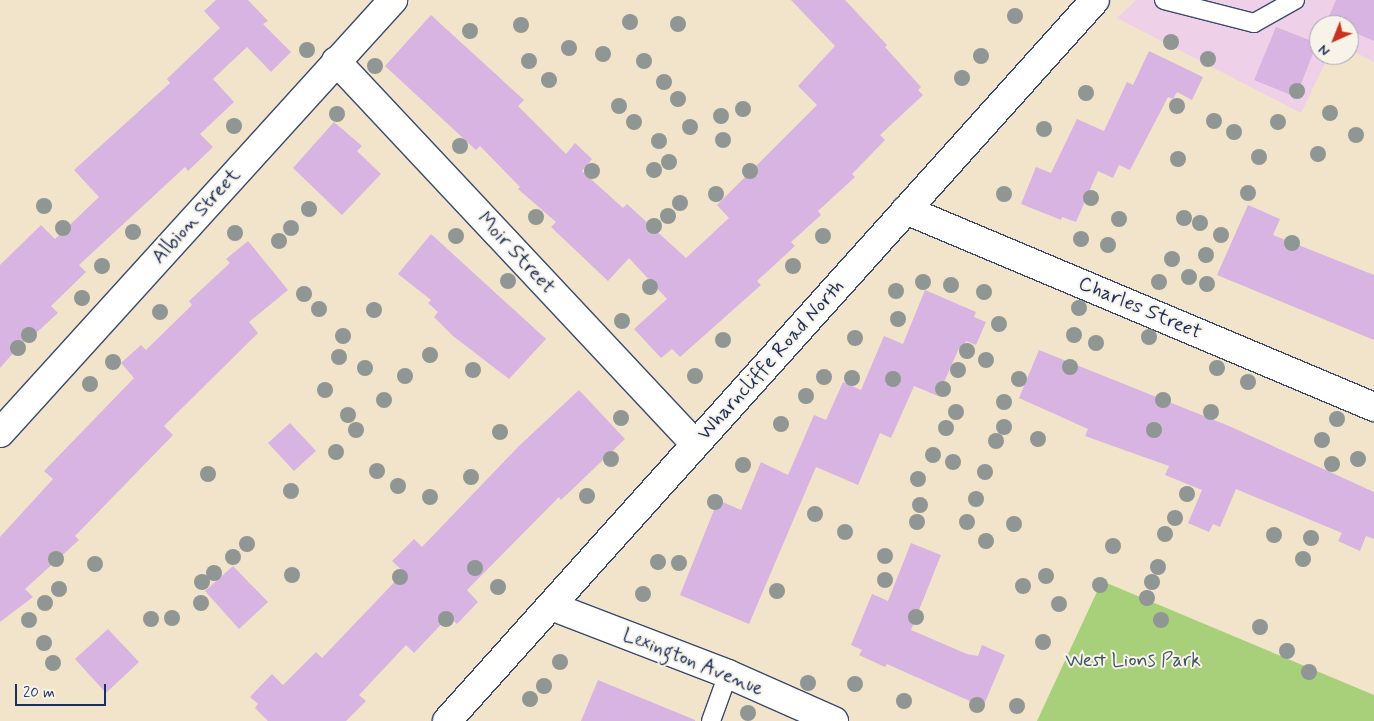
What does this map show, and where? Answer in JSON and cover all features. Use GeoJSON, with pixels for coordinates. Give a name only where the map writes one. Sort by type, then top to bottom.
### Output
{"type":"FeatureCollection","features":[{"type":"Feature","properties":{"kind":"street","name":"Albion Street"},"geometry":{"type":"LineString","coordinates":[[0,433],[393,0]]}},
{"type":"Feature","properties":{"kind":"street","name":"Wharncliffe Road North"},"geometry":{"type":"LineString","coordinates":[[447,721],[906,210],[1090,2]]}},
{"type":"Feature","properties":{"kind":"street","name":"Moir Street"},"geometry":{"type":"LineString","coordinates":[[336,61],[696,444]]}},
{"type":"Feature","properties":{"kind":"street","name":"Charles Street"},"geometry":{"type":"LineString","coordinates":[[906,210],[1374,406]]}},
{"type":"Feature","properties":{"kind":"street","name":"Lexington Avenue"},"geometry":{"type":"LineString","coordinates":[[551,606],[728,674],[834,721]]}},
{"type":"Feature","properties":{"kind":"lane"},"geometry":{"type":"LineString","coordinates":[[1164,0],[1219,6],[1254,23],[1295,0]]}},
{"type":"Feature","properties":{"kind":"lane"},"geometry":{"type":"LineString","coordinates":[[711,721],[728,674]]}},
{"type":"Feature","properties":{"kind":"shaded area"},"geometry":{"type":"Polygon","coordinates":[[[1136,0],[1374,0],[1374,62],[1359,54],[1359,15],[1309,15],[1309,65],[1324,65],[1301,113],[1117,18],[1136,0]]]}},
{"type":"Feature","properties":{"kind":"green space","name":"West Lions Park"},"geometry":{"type":"Polygon","coordinates":[[[1102,581],[1374,695],[1374,721],[1037,721],[1102,581]]]}},
{"type":"Feature","properties":{"kind":"building"},"geometry":{"type":"Polygon","coordinates":[[[216,0],[248,0],[268,21],[263,24],[291,52],[271,72],[247,47],[213,79],[234,102],[200,134],[213,147],[188,171],[185,167],[79,265],[86,272],[51,306],[58,313],[35,334],[32,332],[0,368],[0,265],[41,225],[55,239],[99,197],[74,170],[170,83],[167,79],[220,28],[204,11],[216,0]]]}},
{"type":"Feature","properties":{"kind":"building"},"geometry":{"type":"Polygon","coordinates":[[[791,0],[845,0],[887,45],[885,47],[921,87],[918,90],[923,95],[880,135],[885,140],[852,174],[855,177],[818,211],[821,215],[791,242],[795,246],[757,281],[761,285],[680,357],[672,349],[661,358],[634,329],[667,299],[629,258],[608,281],[551,227],[556,222],[518,189],[520,187],[480,146],[476,150],[385,66],[431,15],[524,100],[518,106],[566,154],[575,143],[592,159],[582,171],[623,208],[627,204],[686,258],[729,218],[717,205],[817,105],[798,86],[835,46],[791,0]]]}},
{"type":"Feature","properties":{"kind":"building"},"geometry":{"type":"Polygon","coordinates":[[[1336,0],[1374,0],[1374,41],[1359,34],[1359,15],[1330,15],[1336,0]]]}},
{"type":"Feature","properties":{"kind":"building"},"geometry":{"type":"Polygon","coordinates":[[[1276,27],[1309,40],[1309,64],[1296,97],[1254,80],[1276,27]]]}},
{"type":"Feature","properties":{"kind":"building"},"geometry":{"type":"Polygon","coordinates":[[[1149,51],[1203,77],[1192,100],[1177,92],[1173,99],[1168,97],[1130,170],[1119,165],[1113,178],[1098,171],[1076,222],[1062,217],[1061,220],[1021,204],[1036,167],[1051,173],[1077,119],[1104,131],[1127,82],[1133,85],[1149,51]]]}},
{"type":"Feature","properties":{"kind":"building"},"geometry":{"type":"Polygon","coordinates":[[[334,122],[362,146],[357,151],[381,174],[342,215],[293,168],[334,122]]]}},
{"type":"Feature","properties":{"kind":"building"},"geometry":{"type":"Polygon","coordinates":[[[1248,205],[1280,219],[1273,235],[1374,275],[1374,340],[1217,275],[1248,205]]]}},
{"type":"Feature","properties":{"kind":"building"},"geometry":{"type":"Polygon","coordinates":[[[431,234],[546,339],[509,379],[453,336],[434,317],[438,312],[428,303],[431,300],[398,274],[431,234]]]}},
{"type":"Feature","properties":{"kind":"building"},"geometry":{"type":"Polygon","coordinates":[[[248,241],[288,290],[249,322],[258,333],[164,426],[173,435],[75,536],[79,540],[25,589],[33,597],[0,622],[0,537],[53,479],[44,471],[134,378],[121,363],[141,345],[146,350],[192,305],[189,301],[230,263],[226,259],[248,241]]]}},
{"type":"Feature","properties":{"kind":"building"},"geometry":{"type":"Polygon","coordinates":[[[925,290],[976,312],[974,317],[986,322],[976,345],[966,341],[962,349],[959,348],[938,396],[914,386],[891,438],[880,433],[858,485],[816,467],[749,624],[680,595],[718,500],[741,510],[761,462],[788,475],[814,415],[826,420],[843,382],[861,390],[884,336],[903,344],[925,290]]]}},
{"type":"Feature","properties":{"kind":"building"},"geometry":{"type":"Polygon","coordinates":[[[1039,350],[1229,426],[1374,492],[1374,539],[1366,536],[1360,551],[1338,541],[1342,533],[1236,489],[1220,527],[1213,524],[1209,532],[1188,523],[1202,490],[1165,475],[1169,466],[1085,436],[1088,429],[1019,398],[1039,350]]]}},
{"type":"Feature","properties":{"kind":"building"},"geometry":{"type":"Polygon","coordinates":[[[579,390],[625,439],[561,500],[559,497],[467,590],[478,602],[457,624],[449,616],[414,653],[406,645],[359,695],[366,701],[346,721],[268,721],[255,708],[258,704],[250,697],[272,674],[283,685],[316,652],[322,658],[404,572],[392,561],[414,539],[422,547],[519,446],[579,390]]]}},
{"type":"Feature","properties":{"kind":"building"},"geometry":{"type":"Polygon","coordinates":[[[290,423],[316,451],[294,471],[268,443],[290,423]]]}},
{"type":"Feature","properties":{"kind":"building"},"geometry":{"type":"Polygon","coordinates":[[[911,543],[941,555],[911,630],[967,654],[978,656],[982,645],[1005,655],[983,707],[887,664],[885,667],[859,655],[862,650],[851,645],[872,594],[888,601],[911,543]]]}},
{"type":"Feature","properties":{"kind":"building"},"geometry":{"type":"Polygon","coordinates":[[[233,566],[268,602],[239,629],[205,591],[233,566]]]}},
{"type":"Feature","properties":{"kind":"building"},"geometry":{"type":"Polygon","coordinates":[[[108,629],[139,662],[106,693],[75,659],[108,629]]]}},
{"type":"Feature","properties":{"kind":"building"},"geometry":{"type":"Polygon","coordinates":[[[598,680],[695,720],[695,721],[581,721],[598,680]]]}}]}
